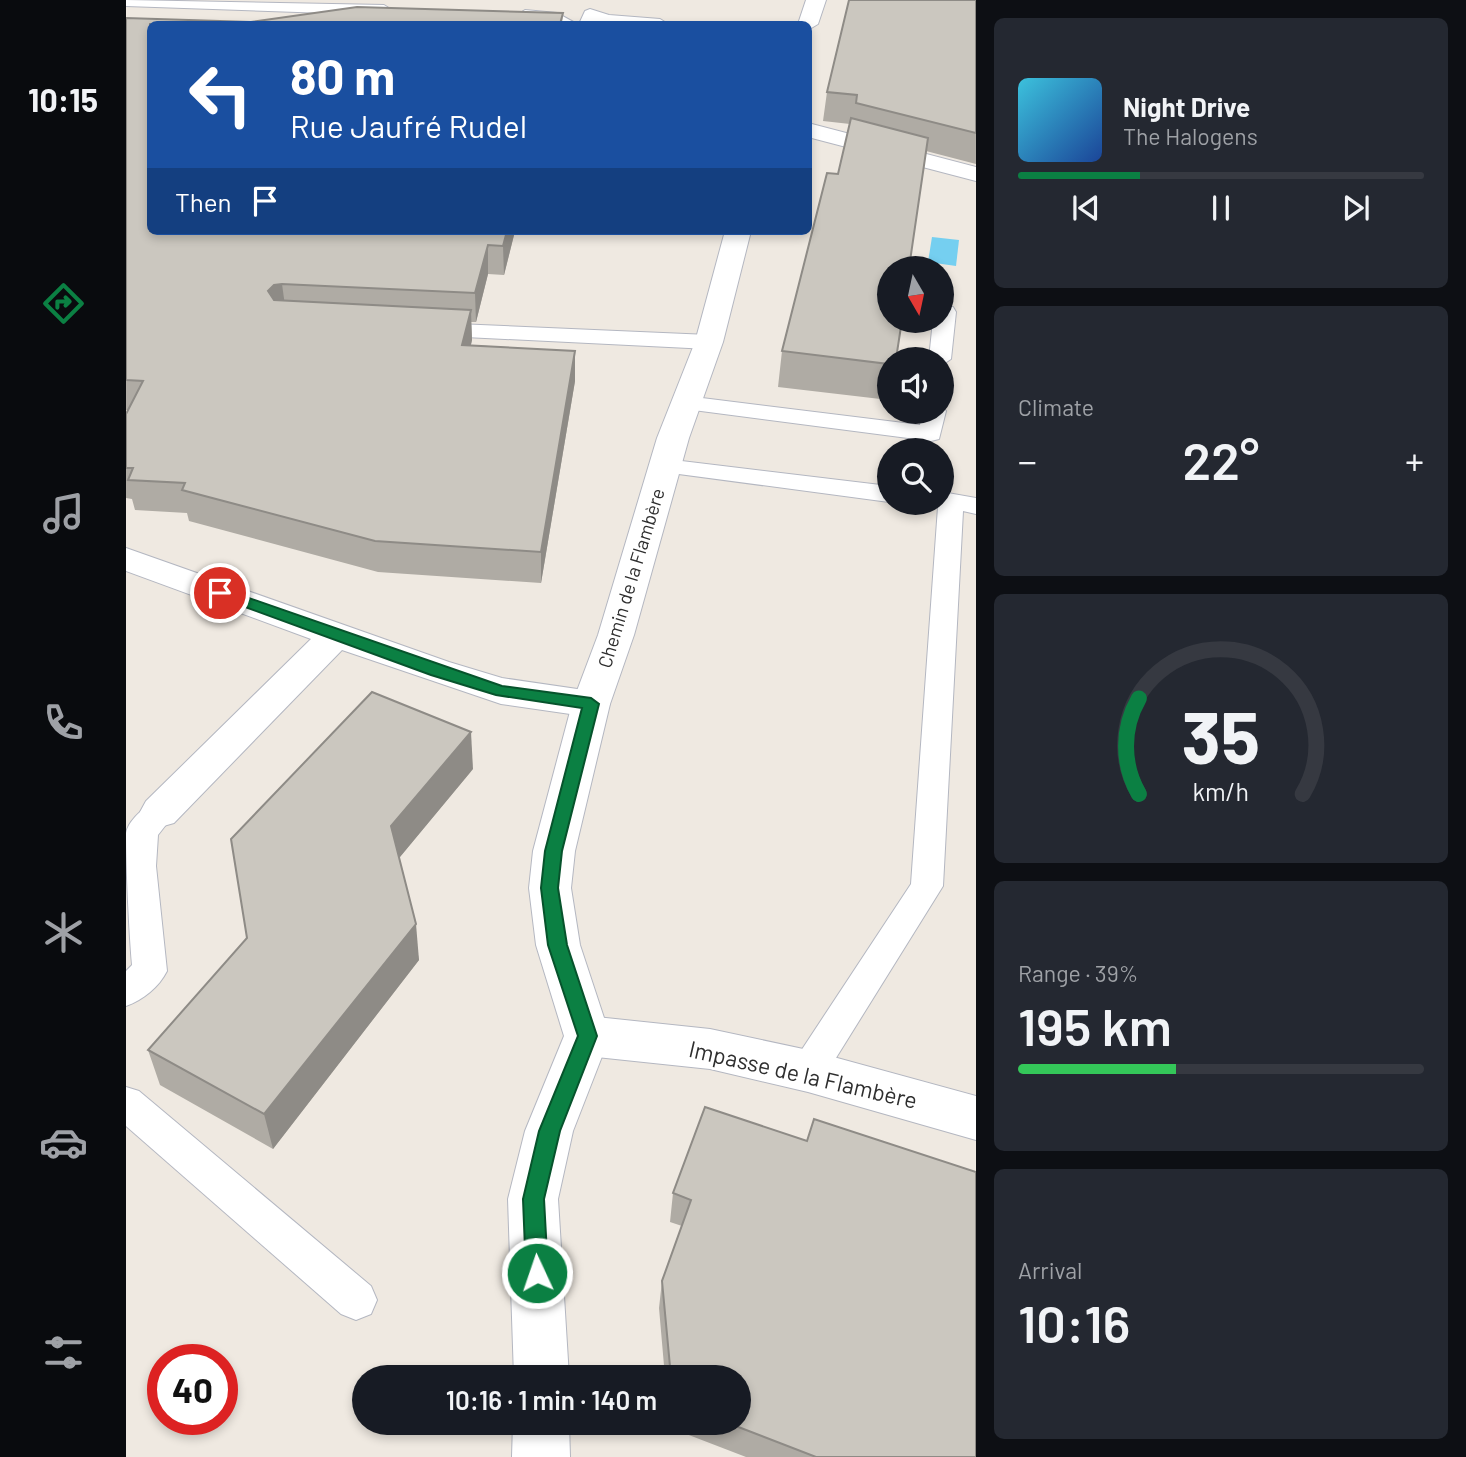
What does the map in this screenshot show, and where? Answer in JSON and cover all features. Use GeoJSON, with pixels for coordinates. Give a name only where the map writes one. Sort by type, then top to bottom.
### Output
{"type":"FeatureCollection","features":[{"type":"Feature","properties":{"kind":"street"},"geometry":{"type":"LineString","coordinates":[[809,21],[816,0]]}},
{"type":"Feature","properties":{"kind":"street"},"geometry":{"type":"LineString","coordinates":[[812,131],[976,174]]}},
{"type":"Feature","properties":{"kind":"street","name":"Chemin de la Flambère"},"geometry":{"type":"LineString","coordinates":[[587,1036],[558,945],[550,888],[554,851],[591,704],[619,623],[665,467],[709,342],[737,235]]}},
{"type":"Feature","properties":{"kind":"street"},"geometry":{"type":"LineString","coordinates":[[126,559],[501,691],[591,704]]}},
{"type":"Feature","properties":{"kind":"street"},"geometry":{"type":"LineString","coordinates":[[160,812],[337,635]]}},
{"type":"Feature","properties":{"kind":"street"},"geometry":{"type":"LineString","coordinates":[[540,1365],[533,1199],[550,1131],[587,1036]]}},
{"type":"Feature","properties":{"kind":"street","name":"Impasse de la Flambère"},"geometry":{"type":"LineString","coordinates":[[587,1036],[710,1049],[808,1072],[976,1118]]}},
{"type":"Feature","properties":{"kind":"street"},"geometry":{"type":"LineString","coordinates":[[541,1435],[541,1457]]}},
{"type":"Feature","properties":{"kind":"lane"},"geometry":{"type":"LineString","coordinates":[[126,1],[394,11]]}},
{"type":"Feature","properties":{"kind":"lane"},"geometry":{"type":"LineString","coordinates":[[589,19],[614,1]]}},
{"type":"Feature","properties":{"kind":"lane"},"geometry":{"type":"LineString","coordinates":[[506,15],[620,21]]}},
{"type":"Feature","properties":{"kind":"lane"},"geometry":{"type":"LineString","coordinates":[[551,16],[562,21]]}},
{"type":"Feature","properties":{"kind":"lane"},"geometry":{"type":"LineString","coordinates":[[406,329],[709,342]]}},
{"type":"Feature","properties":{"kind":"lane"},"geometry":{"type":"LineString","coordinates":[[686,403],[931,434],[932,424]]}},
{"type":"Feature","properties":{"kind":"lane"},"geometry":{"type":"LineString","coordinates":[[665,467],[877,493]]}},
{"type":"Feature","properties":{"kind":"lane"},"geometry":{"type":"LineString","coordinates":[[808,1072],[927,886],[956,502]]}},
{"type":"Feature","properties":{"kind":"lane"},"geometry":{"type":"LineString","coordinates":[[126,991],[150,971],[133,871],[142,832],[160,812]]}},
{"type":"Feature","properties":{"kind":"lane"},"geometry":{"type":"LineString","coordinates":[[126,1103],[356,1300]]}},
{"type":"Feature","properties":{"kind":"water"},"geometry":{"type":"Polygon","coordinates":[[[932,237],[959,240],[956,266],[954,256],[929,256],[932,237]]]}},
{"type":"Feature","properties":{"kind":"building"},"geometry":{"type":"Polygon","coordinates":[[[849,0],[976,0],[976,133],[856,103],[857,95],[827,92],[849,0]]]}},
{"type":"Feature","properties":{"kind":"building"},"geometry":{"type":"Polygon","coordinates":[[[357,7],[563,13],[561,21],[258,21],[357,7]]]}},
{"type":"Feature","properties":{"kind":"building"},"geometry":{"type":"Polygon","coordinates":[[[126,18],[220,21],[147,21],[147,235],[506,235],[503,246],[488,245],[475,293],[282,284],[274,285],[268,291],[274,300],[471,310],[462,345],[575,351],[541,552],[375,541],[182,490],[185,483],[128,480],[133,468],[126,468],[126,414],[143,381],[126,380],[126,18]]]}},
{"type":"Feature","properties":{"kind":"building"},"geometry":{"type":"Polygon","coordinates":[[[851,118],[928,138],[911,256],[877,256],[877,333],[900,333],[898,347],[877,347],[877,363],[782,351],[827,173],[838,174],[851,118]]]}},
{"type":"Feature","properties":{"kind":"building"},"geometry":{"type":"Polygon","coordinates":[[[372,692],[471,732],[391,826],[416,924],[264,1114],[148,1050],[247,938],[231,839],[372,692]]]}},
{"type":"Feature","properties":{"kind":"building"},"geometry":{"type":"Polygon","coordinates":[[[705,1107],[807,1141],[814,1119],[976,1172],[976,1457],[816,1457],[751,1432],[751,1365],[670,1365],[662,1281],[691,1200],[673,1193],[705,1107]]]}},
{"type":"Feature","properties":{"kind":"route"},"geometry":{"type":"LineString","coordinates":[[220,593],[436,671],[501,691],[591,704],[554,851],[550,888],[558,945],[587,1036],[550,1131],[533,1199],[537,1273]]}}]}
